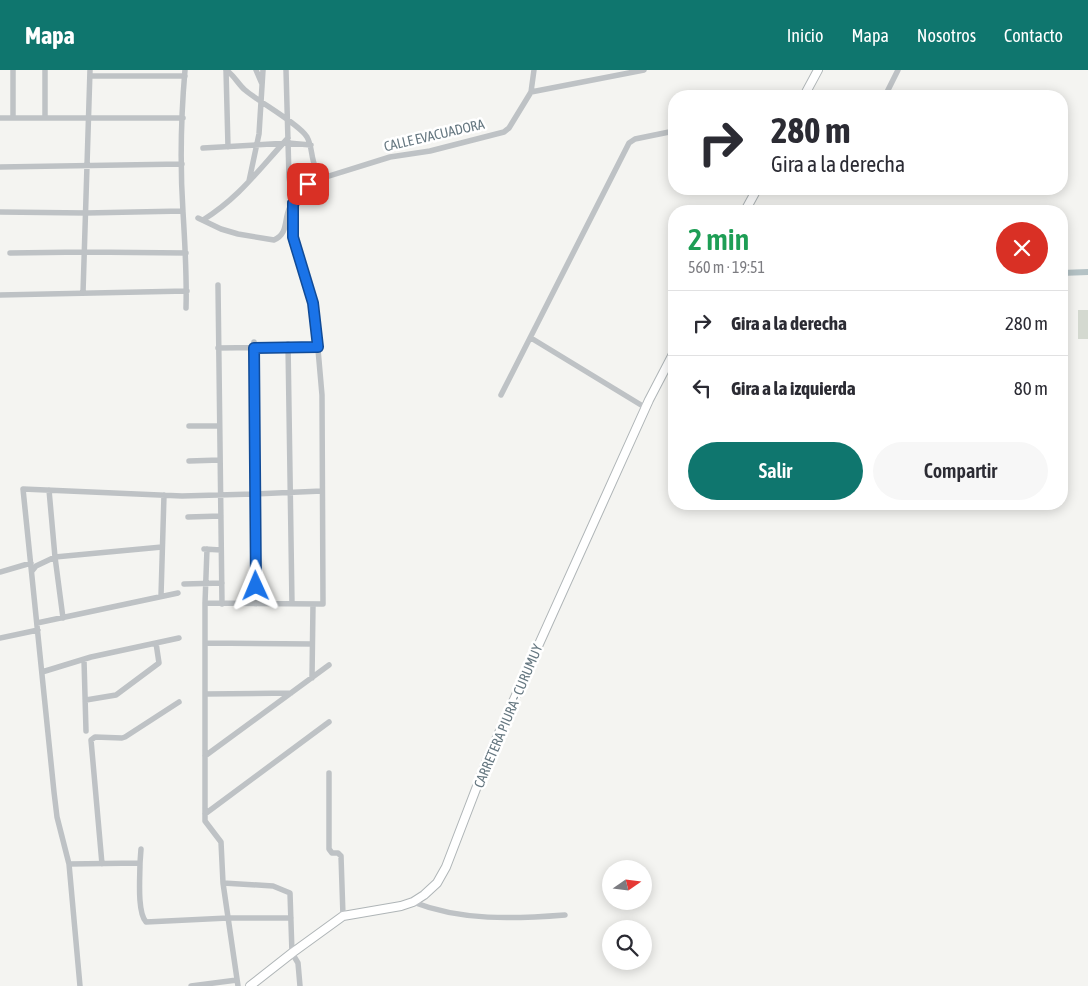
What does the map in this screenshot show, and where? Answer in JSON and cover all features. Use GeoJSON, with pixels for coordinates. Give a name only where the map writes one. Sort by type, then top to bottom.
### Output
{"type":"FeatureCollection","features":[{"type":"Feature","properties":{"kind":"main road"},"geometry":{"type":"LineString","coordinates":[[807,90],[818,70]]}},
{"type":"Feature","properties":{"kind":"main road","name":"CARRETERA PIURA - CURUMUY"},"geometry":{"type":"LineString","coordinates":[[250,986],[343,916],[401,906],[413,902],[437,883],[446,867],[489,755],[646,408],[668,364]]}},
{"type":"Feature","properties":{"kind":"street"},"geometry":{"type":"LineString","coordinates":[[13,70],[13,118]]}},
{"type":"Feature","properties":{"kind":"street"},"geometry":{"type":"LineString","coordinates":[[45,70],[46,118]]}},
{"type":"Feature","properties":{"kind":"street"},"geometry":{"type":"LineString","coordinates":[[124,70],[124,77]]}},
{"type":"Feature","properties":{"kind":"street"},"geometry":{"type":"LineString","coordinates":[[226,70],[243,89],[302,130],[311,145],[314,165],[321,174],[329,176]]}},
{"type":"Feature","properties":{"kind":"street"},"geometry":{"type":"LineString","coordinates":[[226,70],[228,147]]}},
{"type":"Feature","properties":{"kind":"street"},"geometry":{"type":"LineString","coordinates":[[256,70],[263,87]]}},
{"type":"Feature","properties":{"kind":"street"},"geometry":{"type":"LineString","coordinates":[[248,184],[259,134],[263,70]]}},
{"type":"Feature","properties":{"kind":"street"},"geometry":{"type":"LineString","coordinates":[[205,603],[323,604],[322,395],[313,303],[293,237],[293,203],[287,142],[286,70]]}},
{"type":"Feature","properties":{"kind":"street"},"geometry":{"type":"LineString","coordinates":[[534,70],[531,92],[644,70]]}},
{"type":"Feature","properties":{"kind":"street"},"geometry":{"type":"LineString","coordinates":[[888,90],[898,70]]}},
{"type":"Feature","properties":{"kind":"street"},"geometry":{"type":"LineString","coordinates":[[83,293],[90,73],[124,77],[185,73],[182,164],[186,253],[186,308]]}},
{"type":"Feature","properties":{"kind":"street","name":"CALLE EVACUADORA"},"geometry":{"type":"LineString","coordinates":[[293,203],[313,180],[390,157],[436,150],[504,132],[509,128],[531,92]]}},
{"type":"Feature","properties":{"kind":"street"},"geometry":{"type":"LineString","coordinates":[[0,118],[183,118]]}},
{"type":"Feature","properties":{"kind":"street"},"geometry":{"type":"LineString","coordinates":[[502,395],[629,143],[635,139],[668,131]]}},
{"type":"Feature","properties":{"kind":"street"},"geometry":{"type":"LineString","coordinates":[[204,148],[287,142],[311,145]]}},
{"type":"Feature","properties":{"kind":"street"},"geometry":{"type":"LineString","coordinates":[[287,142],[248,184],[219,210],[201,219],[221,229],[238,234],[274,240],[279,238],[285,229],[289,209],[293,203]]}},
{"type":"Feature","properties":{"kind":"street"},"geometry":{"type":"LineString","coordinates":[[0,167],[87,164],[182,164]]}},
{"type":"Feature","properties":{"kind":"street"},"geometry":{"type":"LineString","coordinates":[[0,212],[183,211]]}},
{"type":"Feature","properties":{"kind":"street"},"geometry":{"type":"LineString","coordinates":[[10,253],[186,253]]}},
{"type":"Feature","properties":{"kind":"street"},"geometry":{"type":"LineString","coordinates":[[218,285],[222,604]]}},
{"type":"Feature","properties":{"kind":"street"},"geometry":{"type":"LineString","coordinates":[[0,295],[187,291]]}},
{"type":"Feature","properties":{"kind":"street"},"geometry":{"type":"LineString","coordinates":[[531,338],[646,408]]}},
{"type":"Feature","properties":{"kind":"street"},"geometry":{"type":"LineString","coordinates":[[218,348],[254,345],[318,347]]}},
{"type":"Feature","properties":{"kind":"street"},"geometry":{"type":"LineString","coordinates":[[254,345],[256,604]]}},
{"type":"Feature","properties":{"kind":"street"},"geometry":{"type":"LineString","coordinates":[[288,346],[292,604]]}},
{"type":"Feature","properties":{"kind":"street"},"geometry":{"type":"LineString","coordinates":[[189,426],[220,426]]}},
{"type":"Feature","properties":{"kind":"street"},"geometry":{"type":"LineString","coordinates":[[189,461],[220,460]]}},
{"type":"Feature","properties":{"kind":"street"},"geometry":{"type":"LineString","coordinates":[[80,986],[68,864],[55,800],[24,489],[164,495],[322,491]]}},
{"type":"Feature","properties":{"kind":"street"},"geometry":{"type":"LineString","coordinates":[[49,490],[63,618]]}},
{"type":"Feature","properties":{"kind":"street"},"geometry":{"type":"LineString","coordinates":[[161,596],[164,495]]}},
{"type":"Feature","properties":{"kind":"street"},"geometry":{"type":"LineString","coordinates":[[188,517],[221,516]]}},
{"type":"Feature","properties":{"kind":"street"},"geometry":{"type":"LineString","coordinates":[[32,570],[36,566],[55,557],[162,547]]}},
{"type":"Feature","properties":{"kind":"street"},"geometry":{"type":"LineString","coordinates":[[191,986],[237,983],[223,883],[221,842],[207,825],[205,814],[205,603],[207,583],[205,549],[221,550]]}},
{"type":"Feature","properties":{"kind":"street"},"geometry":{"type":"LineString","coordinates":[[0,572],[31,563]]}},
{"type":"Feature","properties":{"kind":"street"},"geometry":{"type":"LineString","coordinates":[[184,584],[222,583]]}},
{"type":"Feature","properties":{"kind":"street"},"geometry":{"type":"LineString","coordinates":[[0,638],[63,618],[178,593]]}},
{"type":"Feature","properties":{"kind":"street"},"geometry":{"type":"LineString","coordinates":[[312,678],[313,604]]}},
{"type":"Feature","properties":{"kind":"street"},"geometry":{"type":"LineString","coordinates":[[42,672],[84,660],[179,638]]}},
{"type":"Feature","properties":{"kind":"street"},"geometry":{"type":"LineString","coordinates":[[86,700],[116,695],[158,663],[156,643]]}},
{"type":"Feature","properties":{"kind":"street"},"geometry":{"type":"LineString","coordinates":[[205,643],[312,644]]}},
{"type":"Feature","properties":{"kind":"street"},"geometry":{"type":"LineString","coordinates":[[84,660],[86,731]]}},
{"type":"Feature","properties":{"kind":"street"},"geometry":{"type":"LineString","coordinates":[[205,756],[329,665]]}},
{"type":"Feature","properties":{"kind":"street"},"geometry":{"type":"LineString","coordinates":[[206,694],[292,693]]}},
{"type":"Feature","properties":{"kind":"street"},"geometry":{"type":"LineString","coordinates":[[102,864],[91,740],[95,737],[125,737],[179,702]]}},
{"type":"Feature","properties":{"kind":"street"},"geometry":{"type":"LineString","coordinates":[[205,814],[329,722]]}},
{"type":"Feature","properties":{"kind":"street"},"geometry":{"type":"LineString","coordinates":[[329,773],[329,849],[341,856],[343,916]]}},
{"type":"Feature","properties":{"kind":"street"},"geometry":{"type":"LineString","coordinates":[[141,849],[140,890],[142,915],[146,922],[228,918],[291,918]]}},
{"type":"Feature","properties":{"kind":"street"},"geometry":{"type":"LineString","coordinates":[[68,864],[140,863]]}},
{"type":"Feature","properties":{"kind":"street"},"geometry":{"type":"LineString","coordinates":[[223,883],[273,886],[290,893],[292,953],[298,963],[300,986]]}},
{"type":"Feature","properties":{"kind":"street"},"geometry":{"type":"LineString","coordinates":[[413,902],[432,910],[482,917],[516,919],[565,915]]}},
{"type":"Feature","properties":{"kind":"shaded area"},"geometry":{"type":"Polygon","coordinates":[[[1078,310],[1088,310],[1088,339],[1078,339],[1078,310]]]}},
{"type":"Feature","properties":{"kind":"waterway"},"geometry":{"type":"LineString","coordinates":[[1068,273],[1088,272]]}},
{"type":"Feature","properties":{"kind":"route"},"geometry":{"type":"LineString","coordinates":[[256,586],[254,348],[318,347],[313,303],[293,237],[293,203],[299,198],[308,184]]}}]}
